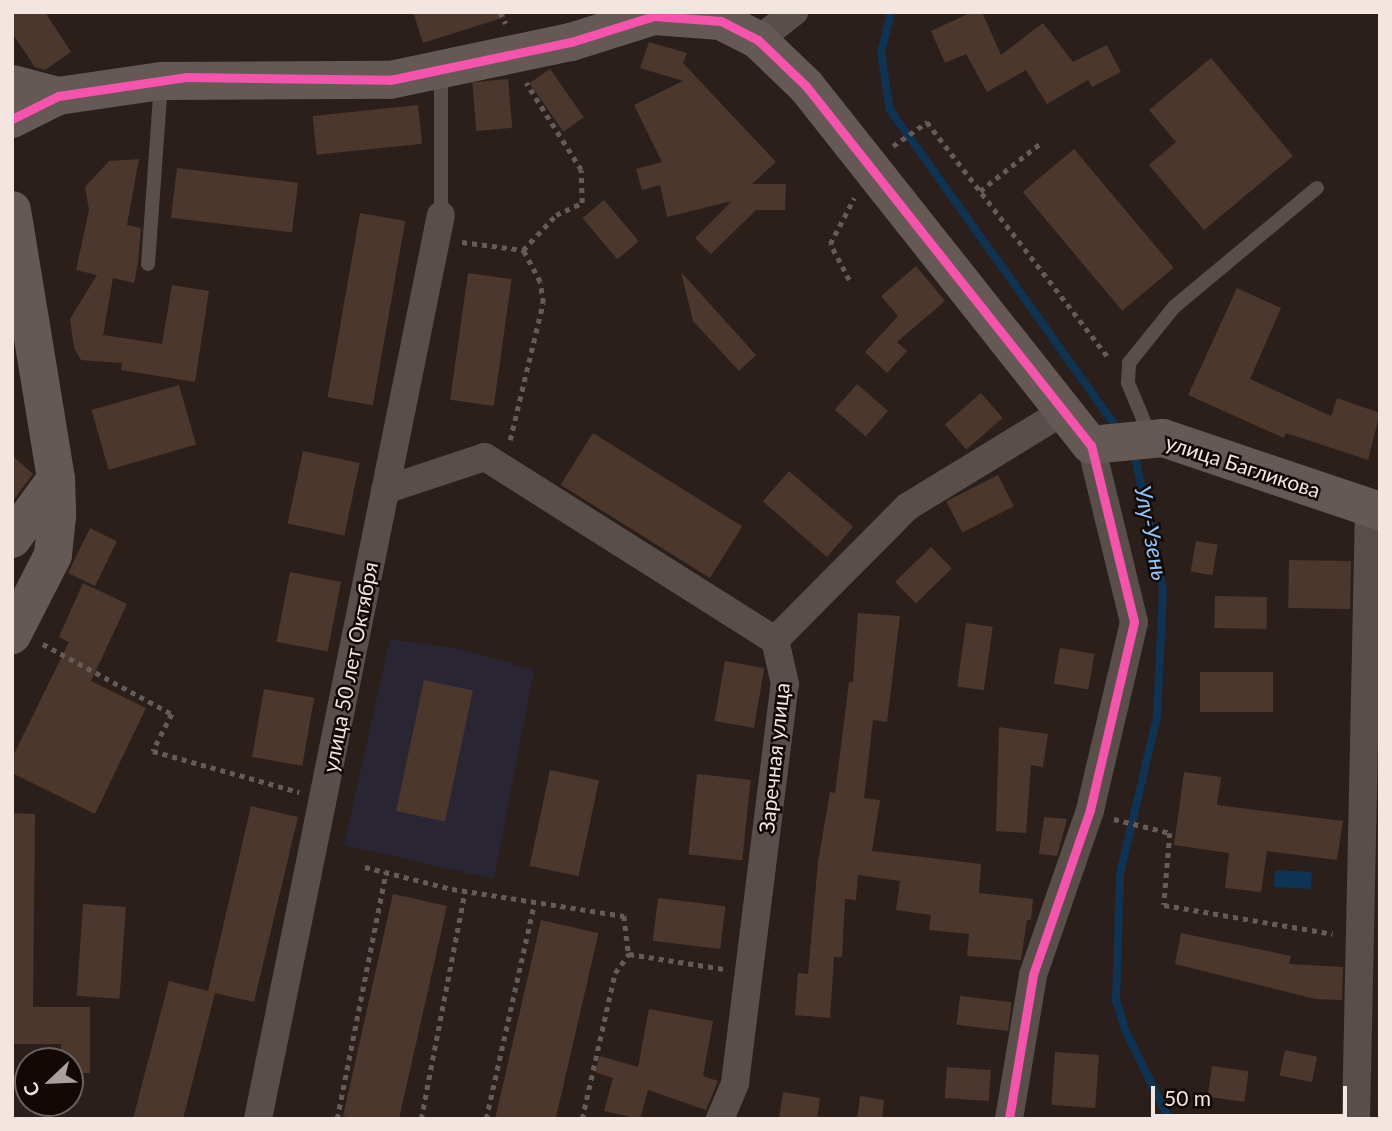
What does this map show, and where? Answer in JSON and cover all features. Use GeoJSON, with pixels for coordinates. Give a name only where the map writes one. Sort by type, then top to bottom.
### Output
{"type":"FeatureCollection","features":[{"type":"Feature","properties":{"kind":"main road"},"geometry":{"type":"LineString","coordinates":[[12,119],[58,96],[161,81],[390,80],[509,55],[654,16],[723,16],[758,40],[806,86],[1064,411],[1124,442]]}},
{"type":"Feature","properties":{"kind":"main road"},"geometry":{"type":"LineString","coordinates":[[12,84],[58,96]]}},
{"type":"Feature","properties":{"kind":"main road"},"geometry":{"type":"LineString","coordinates":[[12,209],[15,266],[56,478],[52,555],[27,639]]}},
{"type":"Feature","properties":{"kind":"main road","name":"улица Багликова"},"geometry":{"type":"LineString","coordinates":[[1124,442],[1163,438],[1374,509]]}},
{"type":"Feature","properties":{"kind":"main road"},"geometry":{"type":"LineString","coordinates":[[12,539],[56,478]]}},
{"type":"Feature","properties":{"kind":"street"},"geometry":{"type":"LineString","coordinates":[[758,40],[794,12]]}},
{"type":"Feature","properties":{"kind":"street","name":"улица 50 лет Октября"},"geometry":{"type":"LineString","coordinates":[[258,1119],[441,215]]}},
{"type":"Feature","properties":{"kind":"street"},"geometry":{"type":"LineString","coordinates":[[386,490],[485,457],[775,639],[907,507],[1064,411]]}},
{"type":"Feature","properties":{"kind":"street"},"geometry":{"type":"LineString","coordinates":[[1009,1119],[1033,975],[1090,810],[1134,622],[1124,442]]}},
{"type":"Feature","properties":{"kind":"street"},"geometry":{"type":"LineString","coordinates":[[1356,1119],[1374,509]]}},
{"type":"Feature","properties":{"kind":"street","name":"Заречная улица"},"geometry":{"type":"LineString","coordinates":[[720,1119],[735,1083],[785,684],[775,639]]}},
{"type":"Feature","properties":{"kind":"lane"},"geometry":{"type":"LineString","coordinates":[[441,69],[441,215]]}},
{"type":"Feature","properties":{"kind":"lane"},"geometry":{"type":"LineString","coordinates":[[148,264],[161,81]]}},
{"type":"Feature","properties":{"kind":"lane"},"geometry":{"type":"LineString","coordinates":[[1124,442],[1129,363],[1174,307],[1317,188]]}},
{"type":"Feature","properties":{"kind":"path"},"geometry":{"type":"LineString","coordinates":[[509,55],[581,170],[582,203],[556,215],[523,250]]}},
{"type":"Feature","properties":{"kind":"path"},"geometry":{"type":"LineString","coordinates":[[889,149],[927,122],[1128,383]]}},
{"type":"Feature","properties":{"kind":"path"},"geometry":{"type":"LineString","coordinates":[[981,191],[1042,142]]}},
{"type":"Feature","properties":{"kind":"path"},"geometry":{"type":"LineString","coordinates":[[849,280],[830,244],[859,190]]}},
{"type":"Feature","properties":{"kind":"path"},"geometry":{"type":"LineString","coordinates":[[478,245],[523,250]]}},
{"type":"Feature","properties":{"kind":"path"},"geometry":{"type":"LineString","coordinates":[[501,467],[543,303],[540,282],[523,250]]}},
{"type":"Feature","properties":{"kind":"path"},"geometry":{"type":"LineString","coordinates":[[27,639],[172,714],[153,751],[323,798]]}},
{"type":"Feature","properties":{"kind":"path"},"geometry":{"type":"LineString","coordinates":[[1118,820],[1170,833],[1164,905],[1360,938]]}},
{"type":"Feature","properties":{"kind":"path"},"geometry":{"type":"LineString","coordinates":[[365,867],[465,891],[534,904],[624,916],[629,954],[615,973],[582,1119]]}},
{"type":"Feature","properties":{"kind":"path"},"geometry":{"type":"LineString","coordinates":[[337,1119],[386,872]]}},
{"type":"Feature","properties":{"kind":"path"},"geometry":{"type":"LineString","coordinates":[[421,1119],[465,891]]}},
{"type":"Feature","properties":{"kind":"path"},"geometry":{"type":"LineString","coordinates":[[486,1119],[534,904]]}},
{"type":"Feature","properties":{"kind":"path"},"geometry":{"type":"LineString","coordinates":[[629,954],[749,973]]}},
{"type":"Feature","properties":{"kind":"shaded area"},"geometry":{"type":"Polygon","coordinates":[[[390,639],[460,649],[534,670],[494,879],[344,845],[390,639]]]}},
{"type":"Feature","properties":{"kind":"water"},"geometry":{"type":"Polygon","coordinates":[[[1275,870],[1312,872],[1311,889],[1274,887],[1275,870]]]}},
{"type":"Feature","properties":{"kind":"building"},"geometry":{"type":"Polygon","coordinates":[[[12,12],[45,12],[71,52],[45,70],[35,67],[12,33],[12,12]]]}},
{"type":"Feature","properties":{"kind":"building"},"geometry":{"type":"Polygon","coordinates":[[[413,12],[505,12],[505,17],[423,43],[413,12]]]}},
{"type":"Feature","properties":{"kind":"building"},"geometry":{"type":"Polygon","coordinates":[[[972,12],[982,12],[1001,55],[1043,23],[1073,62],[1107,45],[1121,72],[1092,87],[1088,80],[1047,104],[1026,70],[987,92],[966,54],[945,63],[931,31],[972,12]]]}},
{"type":"Feature","properties":{"kind":"building"},"geometry":{"type":"Polygon","coordinates":[[[649,42],[687,53],[683,63],[776,162],[752,184],[786,184],[785,210],[756,210],[711,254],[695,238],[732,201],[667,217],[660,185],[642,190],[636,169],[662,162],[634,105],[683,81],[640,68],[649,42]]]}},
{"type":"Feature","properties":{"kind":"building"},"geometry":{"type":"Polygon","coordinates":[[[1211,58],[1293,156],[1204,230],[1149,165],[1176,142],[1149,110],[1211,58]]]}},
{"type":"Feature","properties":{"kind":"building"},"geometry":{"type":"Polygon","coordinates":[[[550,69],[584,117],[563,132],[530,83],[550,69]]]}},
{"type":"Feature","properties":{"kind":"building"},"geometry":{"type":"Polygon","coordinates":[[[508,79],[512,128],[476,131],[472,82],[508,79]]]}},
{"type":"Feature","properties":{"kind":"building"},"geometry":{"type":"Polygon","coordinates":[[[418,105],[422,144],[317,155],[313,116],[418,105]]]}},
{"type":"Feature","properties":{"kind":"building"},"geometry":{"type":"Polygon","coordinates":[[[1074,149],[1174,268],[1122,311],[1023,192],[1074,149]]]}},
{"type":"Feature","properties":{"kind":"building"},"geometry":{"type":"Polygon","coordinates":[[[139,159],[127,225],[141,228],[134,283],[113,278],[103,335],[162,344],[172,285],[209,291],[195,382],[121,370],[122,363],[81,360],[74,348],[70,319],[97,275],[76,270],[89,210],[85,187],[109,161],[139,159]]]}},
{"type":"Feature","properties":{"kind":"building"},"geometry":{"type":"Polygon","coordinates":[[[177,168],[298,183],[292,232],[171,218],[177,168]]]}},
{"type":"Feature","properties":{"kind":"building"},"geometry":{"type":"Polygon","coordinates":[[[604,200],[639,241],[617,259],[583,218],[604,200]]]}},
{"type":"Feature","properties":{"kind":"building"},"geometry":{"type":"Polygon","coordinates":[[[360,213],[405,221],[373,405],[328,397],[360,213]]]}},
{"type":"Feature","properties":{"kind":"building"},"geometry":{"type":"Polygon","coordinates":[[[916,266],[945,301],[897,342],[907,351],[887,373],[865,352],[898,316],[881,296],[916,266]]]}},
{"type":"Feature","properties":{"kind":"building"},"geometry":{"type":"Polygon","coordinates":[[[681,272],[756,355],[739,371],[693,321],[681,272]]]}},
{"type":"Feature","properties":{"kind":"building"},"geometry":{"type":"Polygon","coordinates":[[[468,273],[512,279],[494,406],[450,400],[468,273]]]}},
{"type":"Feature","properties":{"kind":"building"},"geometry":{"type":"Polygon","coordinates":[[[1237,288],[1281,308],[1250,379],[1331,416],[1337,398],[1380,413],[1368,460],[1286,433],[1284,438],[1188,395],[1237,288]]]}},
{"type":"Feature","properties":{"kind":"building"},"geometry":{"type":"Polygon","coordinates":[[[857,384],[888,411],[866,437],[835,410],[857,384]]]}},
{"type":"Feature","properties":{"kind":"building"},"geometry":{"type":"Polygon","coordinates":[[[179,385],[196,445],[109,470],[92,410],[179,385]]]}},
{"type":"Feature","properties":{"kind":"building"},"geometry":{"type":"Polygon","coordinates":[[[981,393],[1003,418],[966,449],[945,424],[981,393]]]}},
{"type":"Feature","properties":{"kind":"building"},"geometry":{"type":"Polygon","coordinates":[[[593,433],[742,526],[710,578],[561,485],[593,433]]]}},
{"type":"Feature","properties":{"kind":"building"},"geometry":{"type":"Polygon","coordinates":[[[303,451],[360,463],[344,535],[288,523],[303,451]]]}},
{"type":"Feature","properties":{"kind":"building"},"geometry":{"type":"Polygon","coordinates":[[[12,455],[33,474],[12,502],[12,455]]]}},
{"type":"Feature","properties":{"kind":"building"},"geometry":{"type":"Polygon","coordinates":[[[789,471],[853,527],[827,557],[763,501],[789,471]]]}},
{"type":"Feature","properties":{"kind":"building"},"geometry":{"type":"Polygon","coordinates":[[[998,475],[1014,506],[962,533],[946,501],[998,475]]]}},
{"type":"Feature","properties":{"kind":"building"},"geometry":{"type":"Polygon","coordinates":[[[90,528],[117,541],[95,586],[68,573],[90,528]]]}},
{"type":"Feature","properties":{"kind":"building"},"geometry":{"type":"Polygon","coordinates":[[[1196,541],[1218,545],[1212,575],[1191,572],[1196,541]]]}},
{"type":"Feature","properties":{"kind":"building"},"geometry":{"type":"Polygon","coordinates":[[[931,547],[952,569],[916,603],[895,582],[931,547]]]}},
{"type":"Feature","properties":{"kind":"building"},"geometry":{"type":"Polygon","coordinates":[[[1289,560],[1351,561],[1350,609],[1288,608],[1289,560]]]}},
{"type":"Feature","properties":{"kind":"building"},"geometry":{"type":"Polygon","coordinates":[[[290,572],[341,582],[327,652],[276,642],[290,572]]]}},
{"type":"Feature","properties":{"kind":"building"},"geometry":{"type":"Polygon","coordinates":[[[83,583],[127,604],[91,681],[146,708],[95,814],[12,773],[12,758],[69,642],[59,637],[83,583]]]}},
{"type":"Feature","properties":{"kind":"building"},"geometry":{"type":"Polygon","coordinates":[[[1215,596],[1267,597],[1266,629],[1214,628],[1215,596]]]}},
{"type":"Feature","properties":{"kind":"building"},"geometry":{"type":"Polygon","coordinates":[[[858,613],[900,616],[887,722],[873,720],[864,798],[880,800],[872,851],[981,864],[979,893],[1033,899],[1031,920],[1027,920],[1021,960],[967,956],[969,934],[929,930],[931,915],[896,910],[900,881],[858,875],[856,900],[845,899],[842,957],[834,957],[830,1018],[795,1015],[798,973],[808,974],[818,862],[830,792],[835,793],[849,682],[853,682],[858,613]]]}},
{"type":"Feature","properties":{"kind":"building"},"geometry":{"type":"Polygon","coordinates":[[[966,623],[993,627],[984,690],[957,686],[966,623]]]}},
{"type":"Feature","properties":{"kind":"building"},"geometry":{"type":"Polygon","coordinates":[[[1060,648],[1094,654],[1088,690],[1054,683],[1060,648]]]}},
{"type":"Feature","properties":{"kind":"building"},"geometry":{"type":"Polygon","coordinates":[[[725,661],[764,668],[754,728],[714,721],[725,661]]]}},
{"type":"Feature","properties":{"kind":"building"},"geometry":{"type":"Polygon","coordinates":[[[1200,672],[1273,672],[1273,712],[1200,712],[1200,672]]]}},
{"type":"Feature","properties":{"kind":"building"},"geometry":{"type":"Polygon","coordinates":[[[424,680],[473,690],[445,821],[396,811],[424,680]]]}},
{"type":"Feature","properties":{"kind":"building"},"geometry":{"type":"Polygon","coordinates":[[[264,689],[314,698],[302,766],[252,757],[264,689]]]}},
{"type":"Feature","properties":{"kind":"building"},"geometry":{"type":"Polygon","coordinates":[[[999,727],[1048,734],[1043,767],[1031,765],[1026,833],[996,831],[999,727]]]}},
{"type":"Feature","properties":{"kind":"building"},"geometry":{"type":"Polygon","coordinates":[[[550,770],[599,780],[579,876],[530,866],[550,770]]]}},
{"type":"Feature","properties":{"kind":"building"},"geometry":{"type":"Polygon","coordinates":[[[1184,772],[1221,777],[1217,805],[1343,821],[1337,860],[1267,851],[1261,892],[1225,888],[1229,853],[1174,845],[1184,772]]]}},
{"type":"Feature","properties":{"kind":"building"},"geometry":{"type":"Polygon","coordinates":[[[697,774],[751,780],[742,860],[689,855],[697,774]]]}},
{"type":"Feature","properties":{"kind":"building"},"geometry":{"type":"Polygon","coordinates":[[[251,806],[298,817],[254,1002],[215,993],[183,1119],[133,1119],[169,981],[208,991],[251,806]]]}},
{"type":"Feature","properties":{"kind":"building"},"geometry":{"type":"Polygon","coordinates":[[[12,813],[35,814],[33,1007],[90,1007],[90,1073],[84,1073],[84,1047],[12,1044],[12,813]]]}},
{"type":"Feature","properties":{"kind":"building"},"geometry":{"type":"Polygon","coordinates":[[[1044,817],[1067,819],[1057,856],[1039,854],[1044,817]]]}},
{"type":"Feature","properties":{"kind":"building"},"geometry":{"type":"Polygon","coordinates":[[[393,894],[447,906],[399,1119],[356,1119],[343,1116],[393,894]]]}},
{"type":"Feature","properties":{"kind":"building"},"geometry":{"type":"Polygon","coordinates":[[[658,898],[725,906],[720,949],[653,941],[658,898]]]}},
{"type":"Feature","properties":{"kind":"building"},"geometry":{"type":"Polygon","coordinates":[[[83,904],[126,907],[119,999],[77,996],[83,904]]]}},
{"type":"Feature","properties":{"kind":"building"},"geometry":{"type":"Polygon","coordinates":[[[541,920],[598,933],[556,1119],[495,1118],[541,920]]]}},
{"type":"Feature","properties":{"kind":"building"},"geometry":{"type":"Polygon","coordinates":[[[1181,933],[1291,956],[1289,964],[1343,967],[1342,1000],[1315,999],[1175,964],[1181,933]]]}},
{"type":"Feature","properties":{"kind":"building"},"geometry":{"type":"Polygon","coordinates":[[[960,996],[1012,1002],[1008,1031],[956,1025],[960,996]]]}},
{"type":"Feature","properties":{"kind":"building"},"geometry":{"type":"Polygon","coordinates":[[[649,1009],[713,1021],[703,1076],[718,1081],[706,1110],[648,1090],[640,1119],[604,1111],[613,1078],[595,1072],[600,1056],[638,1067],[649,1009]]]}},
{"type":"Feature","properties":{"kind":"building"},"geometry":{"type":"Polygon","coordinates":[[[1285,1050],[1317,1057],[1312,1082],[1280,1075],[1285,1050]]]}},
{"type":"Feature","properties":{"kind":"building"},"geometry":{"type":"Polygon","coordinates":[[[1055,1052],[1099,1055],[1095,1108],[1051,1105],[1055,1052]]]}},
{"type":"Feature","properties":{"kind":"building"},"geometry":{"type":"Polygon","coordinates":[[[1212,1066],[1249,1071],[1244,1102],[1208,1097],[1212,1066]]]}},
{"type":"Feature","properties":{"kind":"building"},"geometry":{"type":"Polygon","coordinates":[[[947,1067],[991,1070],[989,1101],[945,1098],[947,1067]]]}},
{"type":"Feature","properties":{"kind":"building"},"geometry":{"type":"Polygon","coordinates":[[[783,1092],[820,1098],[817,1119],[779,1119],[783,1092]]]}},
{"type":"Feature","properties":{"kind":"building"},"geometry":{"type":"Polygon","coordinates":[[[860,1096],[884,1100],[882,1119],[857,1119],[860,1096]]]}},
{"type":"Feature","properties":{"kind":"waterway","name":"Улу-Узень"},"geometry":{"type":"LineString","coordinates":[[891,12],[881,53],[890,110],[1118,430]]}},
{"type":"Feature","properties":{"kind":"waterway","name":"Улу-Узень"},"geometry":{"type":"LineString","coordinates":[[1134,452],[1163,590],[1157,717],[1120,874],[1116,1000],[1126,1032],[1169,1119]]}},
{"type":"Feature","properties":{"kind":"transit line"},"geometry":{"type":"LineString","coordinates":[[12,119],[58,96],[186,77],[390,80],[571,42],[654,16],[721,21],[758,40],[806,86],[1091,445],[1134,622],[1090,810],[1033,975],[1009,1119]]}}]}
